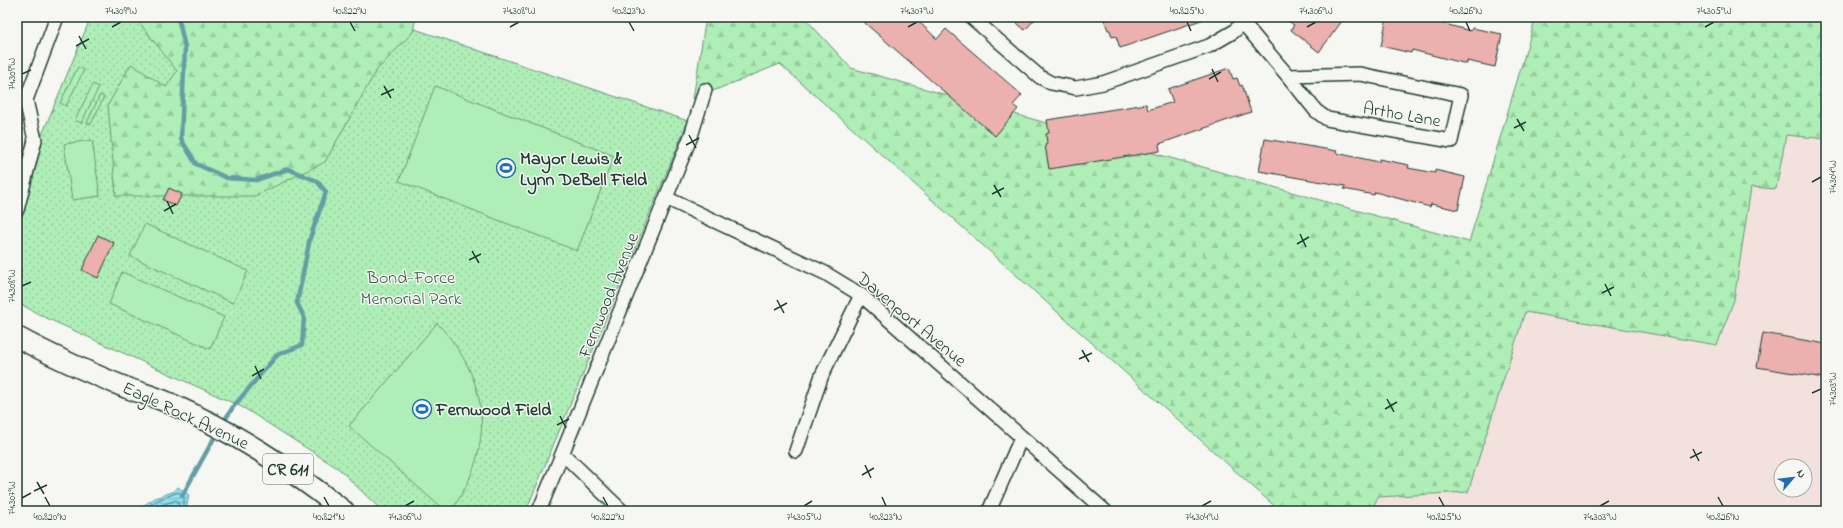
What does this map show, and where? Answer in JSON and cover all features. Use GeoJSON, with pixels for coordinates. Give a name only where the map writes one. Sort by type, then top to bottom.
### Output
{"type":"FeatureCollection","features":[{"type":"Feature","properties":{"kind":"main road","name":"Eagle Rock Avenue"},"geometry":{"type":"LineString","coordinates":[[17,337],[104,378],[168,403],[224,429],[262,451],[296,474],[344,511]]}},
{"type":"Feature","properties":{"kind":"street"},"geometry":{"type":"LineString","coordinates":[[17,210],[24,188],[35,140],[26,100],[56,17]]}},
{"type":"Feature","properties":{"kind":"street"},"geometry":{"type":"LineString","coordinates":[[971,17],[1040,77],[1051,83],[1076,88],[1103,83],[1196,52],[1222,39],[1247,20]]}},
{"type":"Feature","properties":{"kind":"street","name":"Artho Lane"},"geometry":{"type":"LineString","coordinates":[[1247,20],[1288,76],[1316,111],[1327,119],[1451,141],[1461,95],[1360,74],[1288,76]]}},
{"type":"Feature","properties":{"kind":"street","name":"Fernwood Avenue"},"geometry":{"type":"LineString","coordinates":[[539,511],[691,136],[706,90]]}},
{"type":"Feature","properties":{"kind":"street","name":"Davenport Avenue"},"geometry":{"type":"LineString","coordinates":[[666,198],[825,273],[861,295],[1105,511]]}},
{"type":"Feature","properties":{"kind":"street"},"geometry":{"type":"LineString","coordinates":[[796,451],[822,375],[861,295]]}},
{"type":"Feature","properties":{"kind":"street"},"geometry":{"type":"LineString","coordinates":[[988,511],[1021,438]]}},
{"type":"Feature","properties":{"kind":"street"},"geometry":{"type":"LineString","coordinates":[[563,454],[622,511]]}},
{"type":"Feature","properties":{"kind":"shaded area"},"geometry":{"type":"Polygon","coordinates":[[[1786,135],[1826,139],[1826,511],[1371,511],[1378,497],[1468,492],[1525,312],[1717,345],[1734,300],[1751,186],[1776,189],[1786,135]]]}},
{"type":"Feature","properties":{"kind":"green space","name":"Bond-Force Memorial Park"},"geometry":{"type":"Polygon","coordinates":[[[87,17],[379,17],[688,121],[526,511],[382,511],[339,469],[244,408],[42,316],[17,302],[17,195],[88,24],[87,17]]]}},
{"type":"Feature","properties":{"kind":"green space"},"geometry":{"type":"Polygon","coordinates":[[[135,17],[416,17],[413,32],[376,71],[325,162],[255,196],[116,196],[108,105],[131,64],[166,87],[177,71],[135,17]]]}},
{"type":"Feature","properties":{"kind":"green space"},"geometry":{"type":"Polygon","coordinates":[[[706,17],[804,17],[851,68],[1469,242],[1536,17],[1826,17],[1826,139],[1786,135],[1776,189],[1751,187],[1734,300],[1717,345],[1525,312],[1468,492],[1378,497],[1371,511],[1280,511],[780,64],[693,99],[706,17]]]}},
{"type":"Feature","properties":{"kind":"green space"},"geometry":{"type":"Polygon","coordinates":[[[78,67],[84,70],[66,106],[60,103],[78,67]]]}},
{"type":"Feature","properties":{"kind":"green space"},"geometry":{"type":"Polygon","coordinates":[[[93,84],[99,87],[81,123],[75,120],[93,84]]]}},
{"type":"Feature","properties":{"kind":"green space","name":"Mayor Lewis & Lynn DeBell Field"},"geometry":{"type":"Polygon","coordinates":[[[435,86],[614,156],[577,251],[399,181],[435,86]]]}},
{"type":"Feature","properties":{"kind":"green space"},"geometry":{"type":"Polygon","coordinates":[[[100,95],[104,97],[91,124],[87,123],[100,95]]]}},
{"type":"Feature","properties":{"kind":"green space"},"geometry":{"type":"Polygon","coordinates":[[[92,140],[100,196],[72,200],[64,144],[92,140]]]}},
{"type":"Feature","properties":{"kind":"green space"},"geometry":{"type":"Polygon","coordinates":[[[145,224],[248,271],[233,303],[130,256],[145,224]]]}},
{"type":"Feature","properties":{"kind":"green space"},"geometry":{"type":"Polygon","coordinates":[[[122,272],[224,317],[210,349],[109,304],[122,272]]]}},
{"type":"Feature","properties":{"kind":"green space","name":"Fernwood Field"},"geometry":{"type":"Polygon","coordinates":[[[437,323],[455,345],[468,367],[477,391],[481,414],[481,438],[475,463],[466,487],[451,511],[445,511],[349,426],[437,323]]]}},
{"type":"Feature","properties":{"kind":"water"},"geometry":{"type":"Polygon","coordinates":[[[178,487],[189,495],[187,505],[188,511],[135,511],[155,498],[172,492],[178,487]]]}},
{"type":"Feature","properties":{"kind":"building"},"geometry":{"type":"Polygon","coordinates":[[[858,17],[914,17],[937,39],[946,29],[1022,95],[1013,105],[1018,109],[995,136],[858,17]]]}},
{"type":"Feature","properties":{"kind":"building"},"geometry":{"type":"Polygon","coordinates":[[[1010,17],[1037,17],[1025,30],[1010,17]]]}},
{"type":"Feature","properties":{"kind":"building"},"geometry":{"type":"Polygon","coordinates":[[[1103,17],[1203,17],[1204,19],[1120,48],[1116,36],[1112,37],[1103,17]]]}},
{"type":"Feature","properties":{"kind":"building"},"geometry":{"type":"Polygon","coordinates":[[[1283,17],[1345,17],[1319,52],[1291,30],[1294,25],[1283,17]]]}},
{"type":"Feature","properties":{"kind":"building"},"geometry":{"type":"Polygon","coordinates":[[[1387,17],[1404,17],[1415,19],[1418,17],[1471,31],[1472,28],[1502,34],[1495,67],[1467,61],[1467,64],[1412,50],[1411,53],[1381,46],[1387,17]]]}},
{"type":"Feature","properties":{"kind":"building"},"geometry":{"type":"Polygon","coordinates":[[[1229,68],[1233,79],[1237,78],[1240,86],[1242,85],[1251,112],[1159,144],[1160,151],[1049,169],[1045,145],[1047,144],[1046,134],[1049,133],[1047,120],[1146,104],[1148,110],[1173,102],[1168,89],[1229,68]]]}},
{"type":"Feature","properties":{"kind":"building"},"geometry":{"type":"Polygon","coordinates":[[[1265,139],[1337,151],[1336,153],[1379,162],[1379,159],[1409,165],[1408,168],[1435,173],[1435,170],[1465,177],[1458,210],[1431,204],[1430,207],[1375,192],[1374,195],[1344,189],[1345,186],[1259,171],[1265,139]]]}},
{"type":"Feature","properties":{"kind":"building"},"geometry":{"type":"Polygon","coordinates":[[[169,188],[182,194],[176,206],[163,200],[169,188]]]}},
{"type":"Feature","properties":{"kind":"building"},"geometry":{"type":"Polygon","coordinates":[[[98,235],[114,243],[98,278],[82,270],[98,235]]]}},
{"type":"Feature","properties":{"kind":"building"},"geometry":{"type":"Polygon","coordinates":[[[1763,333],[1826,344],[1824,378],[1757,367],[1763,333]]]}},
{"type":"Feature","properties":{"kind":"waterway"},"geometry":{"type":"LineString","coordinates":[[178,17],[185,47],[181,139],[196,164],[227,178],[256,180],[288,169],[317,181],[326,192],[310,238],[297,303],[304,317],[302,345],[277,355],[233,407],[223,423]]}},
{"type":"Feature","properties":{"kind":"waterway"},"geometry":{"type":"LineString","coordinates":[[182,496],[218,431]]}},
{"type":"Feature","properties":{"kind":"place","name":"Mayor Lewis & Lynn DeBell Field"},"geometry":{"type":"Point","coordinates":[506,168]}},
{"type":"Feature","properties":{"kind":"place","name":"Fernwood Field"},"geometry":{"type":"Point","coordinates":[422,409]}}]}
